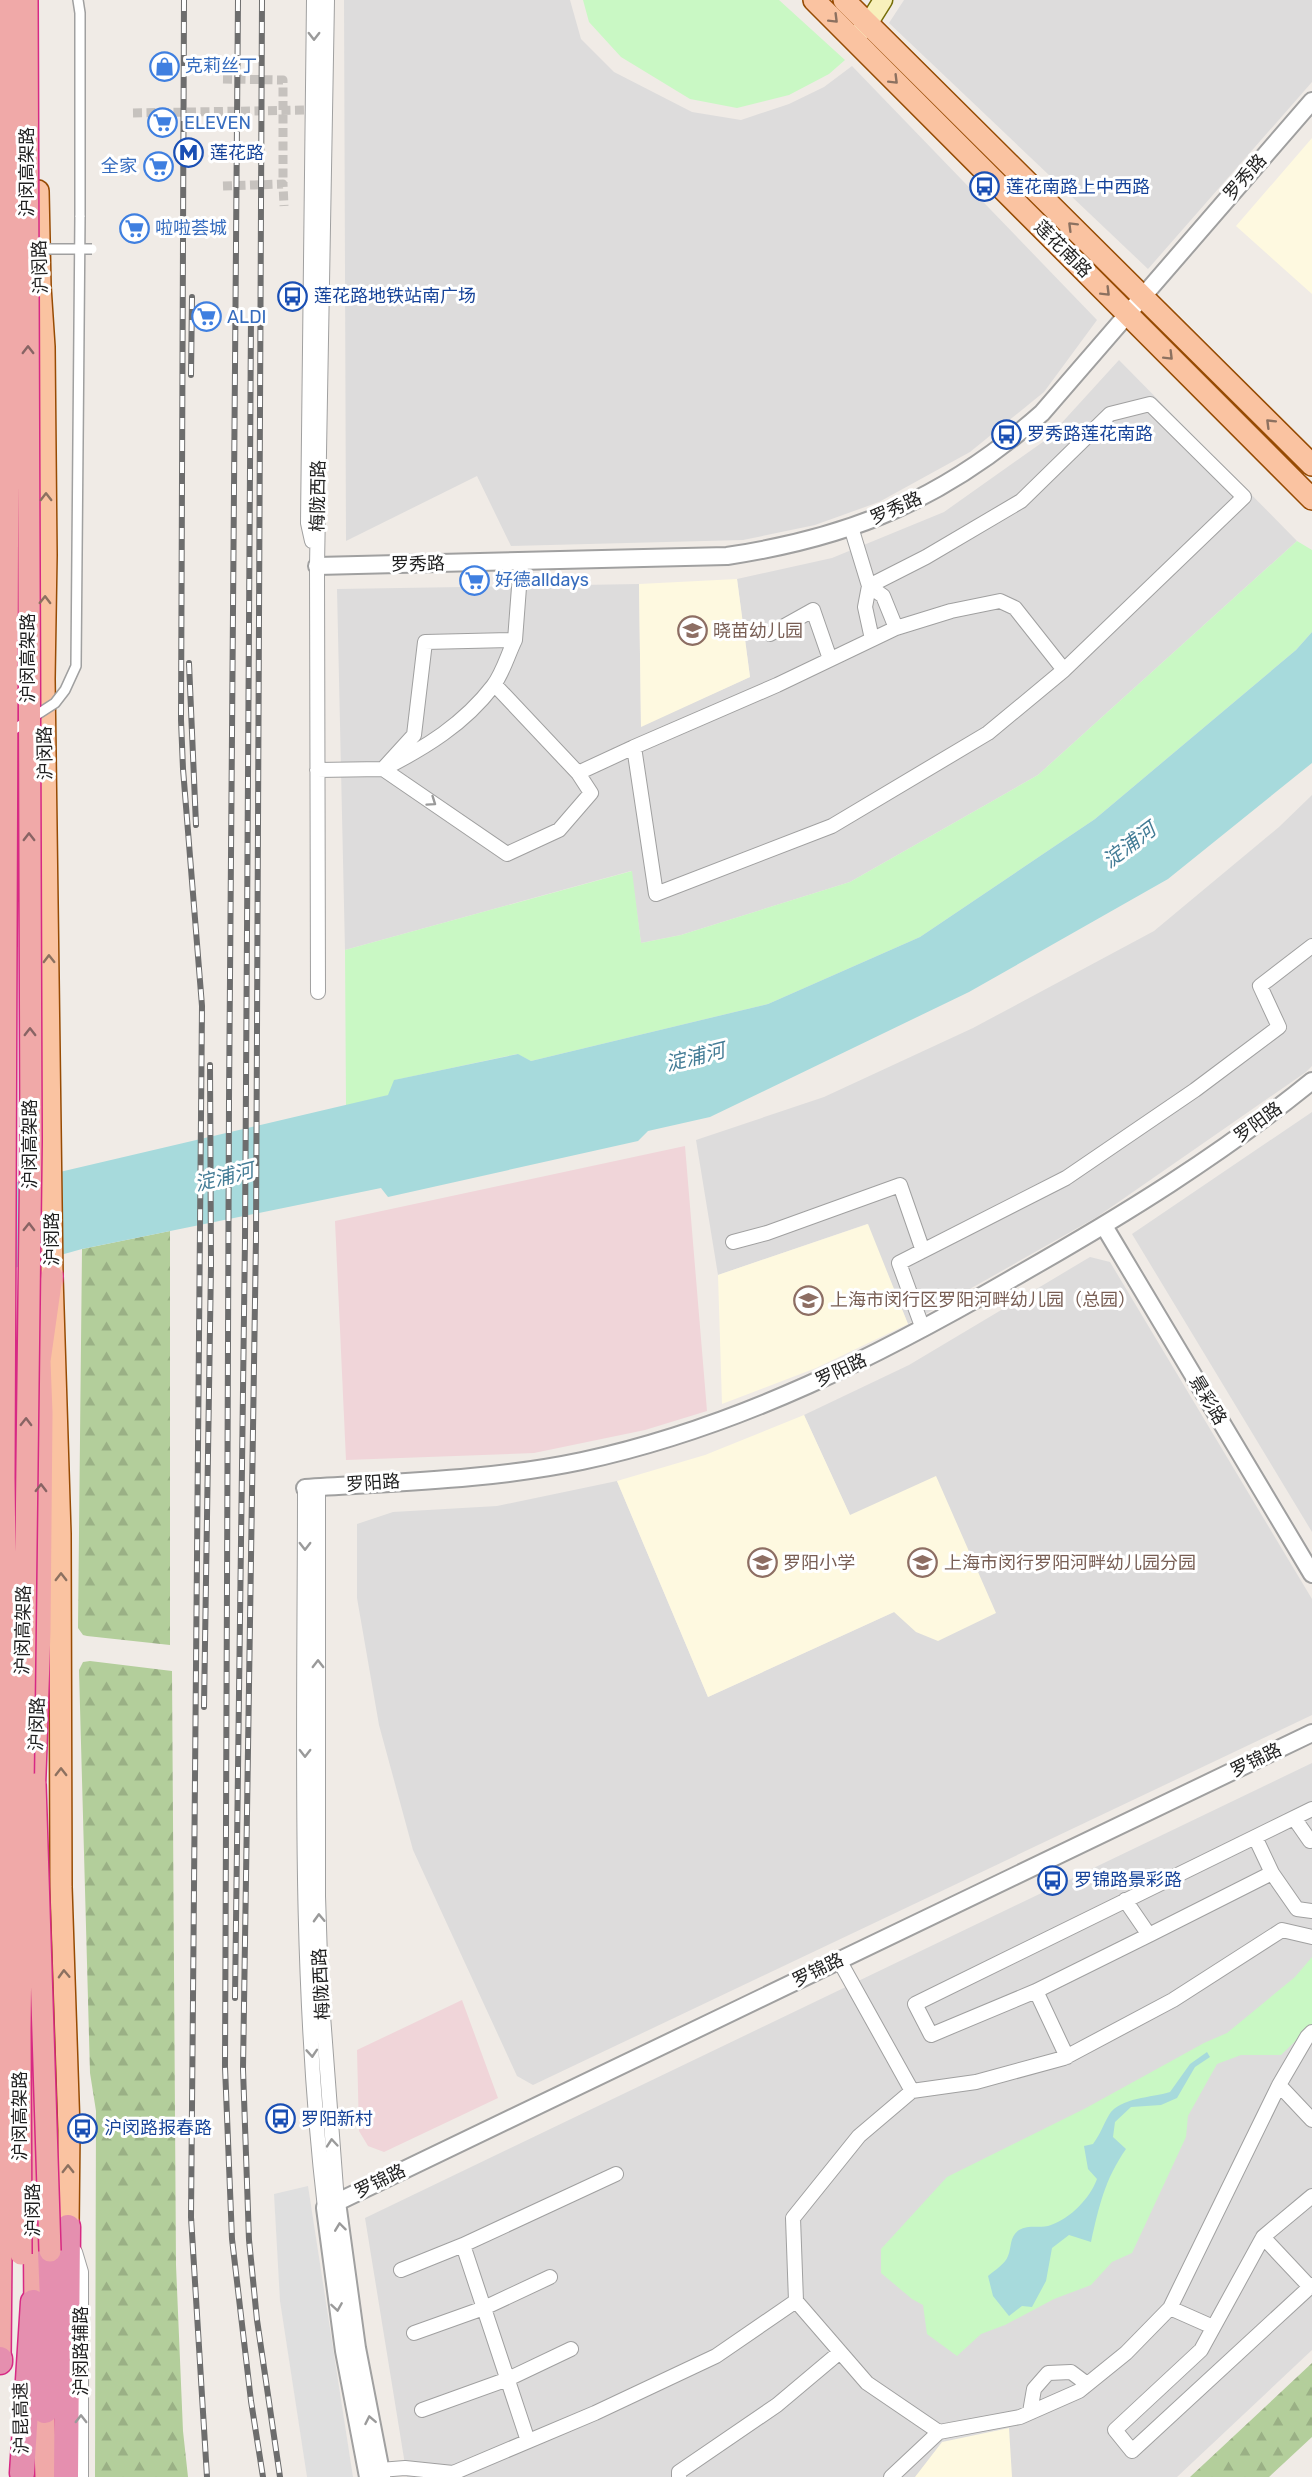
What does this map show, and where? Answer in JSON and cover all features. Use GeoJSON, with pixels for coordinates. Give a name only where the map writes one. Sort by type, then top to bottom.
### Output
{"type":"FeatureCollection","features":[{"type":"Feature","properties":{"kind":"highway","name":"沪闵高架路"},"geometry":{"type":"LineString","coordinates":[[6,0],[8,430],[4,1478],[11,2255]]}},
{"type":"Feature","properties":{"kind":"highway","name":"沪闵高架路"},"geometry":{"type":"LineString","coordinates":[[7,2360],[20,2030],[31,1140],[27,0]]}},
{"type":"Feature","properties":{"kind":"highway","name":"沪闵路"},"geometry":{"type":"LineString","coordinates":[[43,2302],[33,1833],[40,1631],[42,1425],[40,1361],[52,1276]]}},
{"type":"Feature","properties":{"kind":"highway"},"geometry":{"type":"LineString","coordinates":[[0,1540],[4,1478]]}},
{"type":"Feature","properties":{"kind":"highway"},"geometry":{"type":"LineString","coordinates":[[22,2475],[50,2251],[25,1480]]}},
{"type":"Feature","properties":{"kind":"highway"},"geometry":{"type":"LineString","coordinates":[[46,2477],[55,2407],[68,2227]]}},
{"type":"Feature","properties":{"kind":"highway"},"geometry":{"type":"LineString","coordinates":[[43,2302],[66,2477]]}},
{"type":"Feature","properties":{"kind":"highway","name":"沪昆高速"},"geometry":{"type":"LineString","coordinates":[[7,2360],[22,2475]]}},
{"type":"Feature","properties":{"kind":"main road","name":"沪闵路"},"geometry":{"type":"LineString","coordinates":[[38,0],[36,108],[40,286],[44,347],[46,555],[44,679],[52,1276]]}},
{"type":"Feature","properties":{"kind":"main road","name":"莲花南路"},"geometry":{"type":"LineString","coordinates":[[814,0],[860,31],[1143,297],[1312,465]]}},
{"type":"Feature","properties":{"kind":"main road","name":"莲花南路"},"geometry":{"type":"LineString","coordinates":[[844,0],[860,31],[1128,314],[1312,499]]}},
{"type":"Feature","properties":{"kind":"main road"},"geometry":{"type":"LineString","coordinates":[[860,31],[883,0]]}},
{"type":"Feature","properties":{"kind":"main road"},"geometry":{"type":"LineString","coordinates":[[0,564],[46,555]]}},
{"type":"Feature","properties":{"kind":"main road"},"geometry":{"type":"LineString","coordinates":[[52,1276],[60,1534],[61,1831],[69,2130],[68,2227]]}},
{"type":"Feature","properties":{"kind":"street"},"geometry":{"type":"LineString","coordinates":[[0,738],[55,703],[65,690],[76,666],[80,13],[78,0]]}},
{"type":"Feature","properties":{"kind":"street"},"geometry":{"type":"LineString","coordinates":[[314,0],[308,523],[317,566]]}},
{"type":"Feature","properties":{"kind":"street","name":"梅陇西路"},"geometry":{"type":"LineString","coordinates":[[318,992],[317,566],[327,0]]}},
{"type":"Feature","properties":{"kind":"street","name":"罗秀路"},"geometry":{"type":"LineString","coordinates":[[317,566],[727,556],[783,548],[891,512],[936,490],[977,465],[1012,439],[1067,386],[1312,101]]}},
{"type":"Feature","properties":{"kind":"street"},"geometry":{"type":"LineString","coordinates":[[0,105],[36,108]]}},
{"type":"Feature","properties":{"kind":"street"},"geometry":{"type":"LineString","coordinates":[[0,249],[92,249]]}},
{"type":"Feature","properties":{"kind":"street"},"geometry":{"type":"LineString","coordinates":[[633,747],[656,894],[832,826],[988,733],[1064,670],[1244,497],[1150,404],[1110,414],[1021,501],[926,557],[868,586]]}},
{"type":"Feature","properties":{"kind":"street"},"geometry":{"type":"LineString","coordinates":[[851,527],[868,586],[865,607],[872,639]]}},
{"type":"Feature","properties":{"kind":"street"},"geometry":{"type":"LineString","coordinates":[[317,770],[383,769],[424,748],[458,723],[495,685],[515,640],[521,561]]}},
{"type":"Feature","properties":{"kind":"street"},"geometry":{"type":"LineString","coordinates":[[868,586],[883,596],[896,628]]}},
{"type":"Feature","properties":{"kind":"street"},"geometry":{"type":"LineString","coordinates":[[578,773],[896,628],[951,611],[1000,601],[1015,608],[1064,670]]}},
{"type":"Feature","properties":{"kind":"street"},"geometry":{"type":"LineString","coordinates":[[770,634],[813,610],[830,659]]}},
{"type":"Feature","properties":{"kind":"street"},"geometry":{"type":"LineString","coordinates":[[383,769],[414,735],[425,642],[515,640]]}},
{"type":"Feature","properties":{"kind":"street"},"geometry":{"type":"LineString","coordinates":[[383,769],[507,854],[560,830],[591,793],[578,773],[495,685]]}},
{"type":"Feature","properties":{"kind":"street"},"geometry":{"type":"LineString","coordinates":[[923,1329],[899,1263],[1066,1178],[1195,1090],[1279,1027],[1260,986],[1312,946]]}},
{"type":"Feature","properties":{"kind":"street","name":"罗阳路"},"geometry":{"type":"LineString","coordinates":[[312,1487],[511,1472],[581,1461],[667,1439],[763,1406],[858,1364],[1104,1226],[1231,1142],[1312,1081]]}},
{"type":"Feature","properties":{"kind":"street"},"geometry":{"type":"LineString","coordinates":[[733,1242],[767,1233],[900,1185],[923,1251]]}},
{"type":"Feature","properties":{"kind":"street","name":"景彩路"},"geometry":{"type":"LineString","coordinates":[[1104,1226],[1312,1574]]}},
{"type":"Feature","properties":{"kind":"street","name":"梅陇西路"},"geometry":{"type":"LineString","coordinates":[[312,1487],[312,1694],[321,1989],[331,2205],[377,2475]]}},
{"type":"Feature","properties":{"kind":"street","name":"罗锦路"},"geometry":{"type":"LineString","coordinates":[[331,2205],[1312,1733]]}},
{"type":"Feature","properties":{"kind":"street"},"geometry":{"type":"LineString","coordinates":[[1272,1873],[1036,1991],[931,2035],[915,2004],[1312,1809]]}},
{"type":"Feature","properties":{"kind":"street"},"geometry":{"type":"LineString","coordinates":[[1294,1818],[1312,1841]]}},
{"type":"Feature","properties":{"kind":"street"},"geometry":{"type":"LineString","coordinates":[[0,1834],[61,1831]]}},
{"type":"Feature","properties":{"kind":"street"},"geometry":{"type":"LineString","coordinates":[[1256,1837],[1272,1873],[1297,1909],[1312,1911]]}},
{"type":"Feature","properties":{"kind":"street"},"geometry":{"type":"LineString","coordinates":[[1125,1900],[1149,1935]]}},
{"type":"Feature","properties":{"kind":"street"},"geometry":{"type":"LineString","coordinates":[[939,2432],[867,2383],[796,2301],[793,2218],[859,2136],[912,2091],[976,2082],[1067,2057],[1173,2000],[1282,1930],[1312,1936]]}},
{"type":"Feature","properties":{"kind":"street"},"geometry":{"type":"LineString","coordinates":[[839,1960],[912,2091]]}},
{"type":"Feature","properties":{"kind":"street"},"geometry":{"type":"LineString","coordinates":[[1036,1991],[1067,2057]]}},
{"type":"Feature","properties":{"kind":"street"},"geometry":{"type":"LineString","coordinates":[[891,2477],[939,2432],[1020,2417],[1079,2391],[1126,2353],[1170,2308],[1279,2085],[1312,2032]]}},
{"type":"Feature","properties":{"kind":"street"},"geometry":{"type":"LineString","coordinates":[[1279,2085],[1307,2105],[1312,2120]]}},
{"type":"Feature","properties":{"kind":"street"},"geometry":{"type":"LineString","coordinates":[[400,2270],[464,2245],[616,2174]]}},
{"type":"Feature","properties":{"kind":"street"},"geometry":{"type":"LineString","coordinates":[[1263,2237],[1311,2286],[1132,2451],[1115,2430],[1201,2350],[1263,2237],[1312,2196]]}},
{"type":"Feature","properties":{"kind":"street","name":"沪闵路辅路"},"geometry":{"type":"LineString","coordinates":[[68,2227],[81,2272],[81,2477]]}},
{"type":"Feature","properties":{"kind":"street"},"geometry":{"type":"LineString","coordinates":[[464,2245],[528,2441]]}},
{"type":"Feature","properties":{"kind":"street"},"geometry":{"type":"LineString","coordinates":[[414,2333],[484,2308],[550,2277]]}},
{"type":"Feature","properties":{"kind":"street"},"geometry":{"type":"LineString","coordinates":[[377,2475],[405,2468],[454,2475],[595,2413],[716,2356],[796,2301]]}},
{"type":"Feature","properties":{"kind":"street"},"geometry":{"type":"LineString","coordinates":[[1170,2308],[1213,2327]]}},
{"type":"Feature","properties":{"kind":"street"},"geometry":{"type":"LineString","coordinates":[[422,2410],[508,2379],[571,2349]]}},
{"type":"Feature","properties":{"kind":"street"},"geometry":{"type":"LineString","coordinates":[[679,2477],[679,2472],[777,2406],[840,2352]]}},
{"type":"Feature","properties":{"kind":"street"},"geometry":{"type":"LineString","coordinates":[[1030,2412],[1034,2389],[1048,2373],[1071,2372],[1087,2384]]}},
{"type":"Feature","properties":{"kind":"shaded area"},"geometry":{"type":"Polygon","coordinates":[[[344,0],[570,0],[581,39],[614,72],[692,112],[741,120],[789,104],[824,87],[852,66],[1097,320],[1044,392],[970,452],[879,502],[815,525],[743,540],[511,546],[477,476],[346,541],[344,0]]]}},
{"type":"Feature","properties":{"kind":"shaded area"},"geometry":{"type":"Polygon","coordinates":[[[904,0],[1312,0],[1312,82],[1148,269],[889,23],[904,0]]]}},
{"type":"Feature","properties":{"kind":"shaded area"},"geometry":{"type":"Polygon","coordinates":[[[1312,138],[1312,294],[1236,226],[1312,138]]]}},
{"type":"Feature","properties":{"kind":"shaded area"},"geometry":{"type":"Polygon","coordinates":[[[1119,360],[1297,541],[1038,775],[850,882],[681,935],[641,943],[631,871],[345,950],[337,589],[639,584],[641,726],[750,677],[737,579],[832,558],[944,512],[1047,439],[1119,360]]]}},
{"type":"Feature","properties":{"kind":"shaded area","name":"晓苗幼儿园"},"geometry":{"type":"Polygon","coordinates":[[[737,579],[750,677],[641,727],[639,584],[737,579]]]}},
{"type":"Feature","properties":{"kind":"shaded area"},"geometry":{"type":"Polygon","coordinates":[[[1312,795],[1312,1066],[1306,1072],[1097,1217],[908,1324],[867,1224],[718,1275],[696,1140],[824,1097],[973,1028],[1154,931],[1279,827],[1312,795]]]}},
{"type":"Feature","properties":{"kind":"shaded area"},"geometry":{"type":"Polygon","coordinates":[[[1312,1112],[1312,1532],[1132,1234],[1312,1112]]]}},
{"type":"Feature","properties":{"kind":"shaded area"},"geometry":{"type":"Polygon","coordinates":[[[685,1146],[707,1411],[645,1430],[534,1453],[346,1460],[335,1221],[685,1146]]]}},
{"type":"Feature","properties":{"kind":"shaded area","name":"上海市闵行区罗阳河畔幼儿园（总园）"},"geometry":{"type":"Polygon","coordinates":[[[868,1224],[908,1324],[816,1368],[722,1404],[718,1275],[868,1224]]]}},
{"type":"Feature","properties":{"kind":"shaded area"},"geometry":{"type":"Polygon","coordinates":[[[1090,1257],[1110,1262],[1312,1599],[1312,1715],[533,2085],[517,2076],[413,1850],[379,1725],[357,1598],[357,1524],[393,1512],[497,1506],[617,1481],[708,1697],[894,1612],[804,1415],[909,1365],[1090,1257]]]}},
{"type":"Feature","properties":{"kind":"shaded area","name":"罗阳小学"},"geometry":{"type":"Polygon","coordinates":[[[804,1415],[850,1515],[936,1476],[996,1613],[938,1641],[916,1632],[894,1612],[708,1697],[617,1481],[705,1455],[804,1415]]]}},
{"type":"Feature","properties":{"kind":"shaded area"},"geometry":{"type":"Polygon","coordinates":[[[1312,1763],[1312,2350],[1177,2477],[407,2477],[365,2218],[1312,1763]]]}},
{"type":"Feature","properties":{"kind":"shaded area"},"geometry":{"type":"Polygon","coordinates":[[[462,2000],[498,2098],[384,2152],[368,2146],[359,2131],[357,2050],[462,2000]]]}},
{"type":"Feature","properties":{"kind":"shaded area"},"geometry":{"type":"Polygon","coordinates":[[[308,2186],[353,2477],[307,2477],[280,2301],[274,2194],[308,2186]]]}},
{"type":"Feature","properties":{"kind":"shaded area"},"geometry":{"type":"Polygon","coordinates":[[[1009,2428],[1012,2477],[915,2477],[942,2442],[1009,2428]]]}},
{"type":"Feature","properties":{"kind":"green space"},"geometry":{"type":"Polygon","coordinates":[[[583,0],[779,0],[845,60],[829,74],[789,95],[737,108],[690,99],[621,57],[589,22],[583,0]]]}},
{"type":"Feature","properties":{"kind":"green space"},"geometry":{"type":"Polygon","coordinates":[[[1297,541],[1312,550],[1312,632],[1296,650],[1095,819],[920,937],[768,1004],[531,1061],[517,1054],[395,1080],[389,1095],[346,1106],[345,950],[632,871],[641,943],[681,935],[850,882],[1038,775],[1297,541]]]}},
{"type":"Feature","properties":{"kind":"green space"},"geometry":{"type":"Polygon","coordinates":[[[170,1231],[170,1645],[87,1636],[83,1635],[78,1628],[82,1249],[170,1231]]]}},
{"type":"Feature","properties":{"kind":"green space"},"geometry":{"type":"Polygon","coordinates":[[[83,1662],[172,1671],[176,2265],[183,2431],[188,2477],[95,2477],[96,2111],[90,2073],[79,1670],[83,1662]]]}},
{"type":"Feature","properties":{"kind":"green space"},"geometry":{"type":"Polygon","coordinates":[[[1312,1957],[1312,2025],[1281,2055],[1241,2055],[1217,2064],[1188,2116],[1186,2137],[1132,2253],[1112,2262],[1091,2285],[1054,2299],[1005,2325],[981,2334],[957,2356],[927,2334],[923,2305],[912,2299],[881,2273],[881,2249],[947,2177],[1086,2108],[1204,2043],[1227,2033],[1295,1977],[1312,1957]]]}},
{"type":"Feature","properties":{"kind":"green space"},"geometry":{"type":"Polygon","coordinates":[[[1312,2363],[1312,2437],[1269,2477],[1190,2477],[1312,2363]]]}},
{"type":"Feature","properties":{"kind":"water","name":"淀浦河"},"geometry":{"type":"Polygon","coordinates":[[[1312,632],[1312,763],[1168,879],[969,992],[710,1117],[648,1131],[638,1141],[388,1197],[381,1188],[82,1249],[0,1272],[0,1186],[388,1095],[394,1080],[518,1054],[531,1061],[768,1004],[920,937],[1095,819],[1296,650],[1312,632]]]}},
{"type":"Feature","properties":{"kind":"water"},"geometry":{"type":"Polygon","coordinates":[[[1207,2052],[1210,2057],[1195,2067],[1177,2098],[1161,2105],[1131,2107],[1115,2122],[1113,2137],[1126,2149],[1108,2182],[1091,2242],[1069,2235],[1052,2248],[1046,2281],[1032,2307],[1022,2306],[1009,2316],[993,2296],[988,2276],[1007,2259],[1012,2239],[1016,2233],[1027,2227],[1043,2227],[1058,2222],[1079,2206],[1090,2193],[1097,2179],[1088,2169],[1084,2146],[1093,2144],[1109,2115],[1114,2109],[1128,2101],[1170,2092],[1190,2064],[1207,2052]]]}},
{"type":"Feature","properties":{"kind":"tunnel"},"geometry":{"type":"LineString","coordinates":[[223,79],[283,80],[283,184]]}},
{"type":"Feature","properties":{"kind":"tunnel"},"geometry":{"type":"LineString","coordinates":[[133,113],[306,110]]}},
{"type":"Feature","properties":{"kind":"tunnel"},"geometry":{"type":"LineString","coordinates":[[223,186],[283,184],[284,206]]}},
{"type":"Feature","properties":{"kind":"railway"},"geometry":{"type":"LineString","coordinates":[[184,0],[181,720],[202,1006],[191,2217],[207,2477]]}},
{"type":"Feature","properties":{"kind":"railway"},"geometry":{"type":"LineString","coordinates":[[238,0],[229,1100],[225,2067],[232,2239],[251,2401],[263,2477]]}},
{"type":"Feature","properties":{"kind":"railway"},"geometry":{"type":"LineString","coordinates":[[262,0],[256,1237],[243,2069],[249,2240],[257,2320],[280,2477]]}},
{"type":"Feature","properties":{"kind":"railway"},"geometry":{"type":"LineString","coordinates":[[191,375],[192,297]]}},
{"type":"Feature","properties":{"kind":"railway"},"geometry":{"type":"LineString","coordinates":[[235,1998],[245,1238],[251,315]]}},
{"type":"Feature","properties":{"kind":"railway"},"geometry":{"type":"LineString","coordinates":[[189,663],[196,825]]}},
{"type":"Feature","properties":{"kind":"railway"},"geometry":{"type":"LineString","coordinates":[[204,1707],[211,1265],[210,1065]]}},
{"type":"Feature","properties":{"kind":"place","name":"克莉丝丁"},"geometry":{"type":"Point","coordinates":[164,66]}},
{"type":"Feature","properties":{"kind":"place","name":"ELEVEN"},"geometry":{"type":"Point","coordinates":[163,123]}},
{"type":"Feature","properties":{"kind":"place","name":"莲花路"},"geometry":{"type":"Point","coordinates":[189,153]}},
{"type":"Feature","properties":{"kind":"place","name":"全家"},"geometry":{"type":"Point","coordinates":[158,166]}},
{"type":"Feature","properties":{"kind":"place","name":"莲花南路上中西路"},"geometry":{"type":"Point","coordinates":[985,187]}},
{"type":"Feature","properties":{"kind":"place","name":"啦啦荟城"},"geometry":{"type":"Point","coordinates":[134,228]}},
{"type":"Feature","properties":{"kind":"place","name":"莲花路地铁站南广场"},"geometry":{"type":"Point","coordinates":[293,296]}},
{"type":"Feature","properties":{"kind":"place","name":"ALDI"},"geometry":{"type":"Point","coordinates":[206,317]}},
{"type":"Feature","properties":{"kind":"place","name":"罗秀路莲花南路"},"geometry":{"type":"Point","coordinates":[1006,434]}},
{"type":"Feature","properties":{"kind":"place","name":"好德alldays"},"geometry":{"type":"Point","coordinates":[474,580]}},
{"type":"Feature","properties":{"kind":"place","name":"晓苗幼儿园"},"geometry":{"type":"Point","coordinates":[692,631]}},
{"type":"Feature","properties":{"kind":"place","name":"上海市闵行区罗阳河畔幼儿园（总园）"},"geometry":{"type":"Point","coordinates":[809,1300]}},
{"type":"Feature","properties":{"kind":"place","name":"罗阳小学"},"geometry":{"type":"Point","coordinates":[762,1563]}},
{"type":"Feature","properties":{"kind":"place","name":"上海市闵行罗阳河畔幼儿园分园"},"geometry":{"type":"Point","coordinates":[923,1563]}},
{"type":"Feature","properties":{"kind":"place","name":"罗锦路景彩路"},"geometry":{"type":"Point","coordinates":[1053,1880]}},
{"type":"Feature","properties":{"kind":"place","name":"罗阳新村"},"geometry":{"type":"Point","coordinates":[280,2119]}},
{"type":"Feature","properties":{"kind":"place","name":"沪闵路报春路"},"geometry":{"type":"Point","coordinates":[83,2128]}}]}
